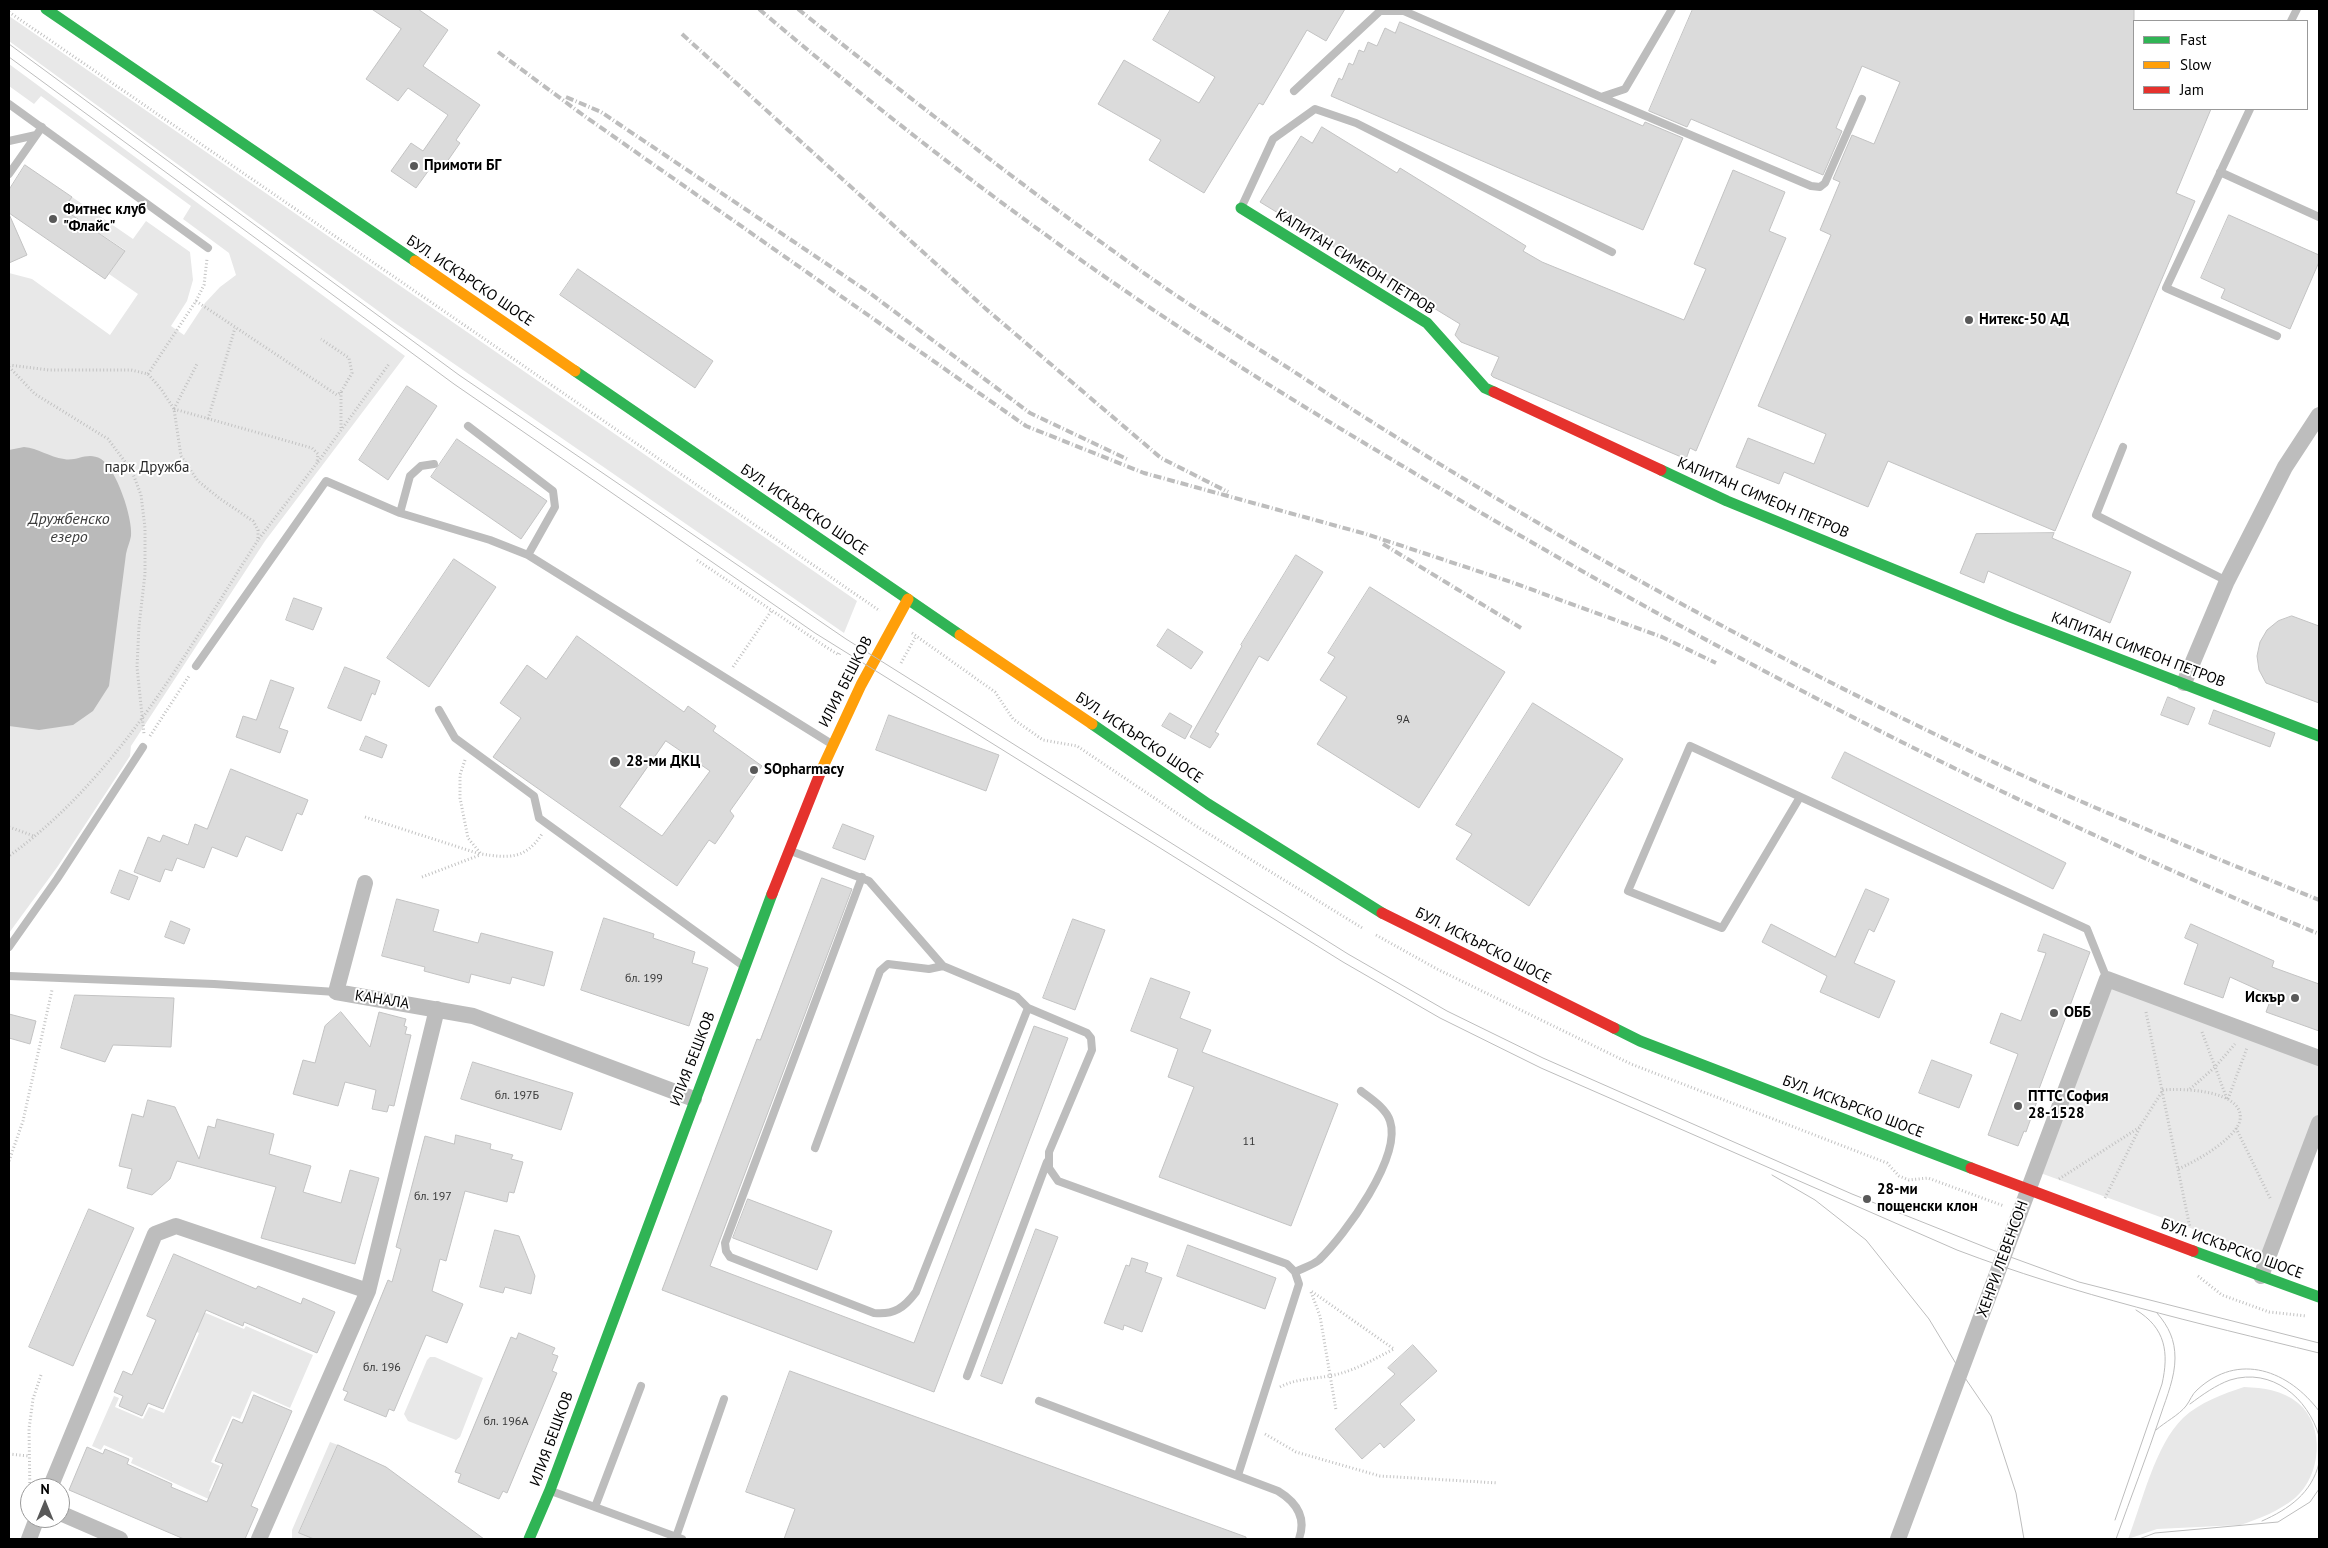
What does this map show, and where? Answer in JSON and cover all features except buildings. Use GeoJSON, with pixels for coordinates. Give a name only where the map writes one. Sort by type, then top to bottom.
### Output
{"type":"FeatureCollection","features":[{"type":"Feature","properties":{"kind":"main road","name":"БУЛ. ИСКЪРСКО ШОСЕ"},"geometry":{"type":"LineString","coordinates":[[46,9],[1208,804],[1380,912],[1640,1041],[2028,1190],[2319,1297]]}},
{"type":"Feature","properties":{"kind":"main road","name":"КАПИТАН СИМЕОН ПЕТРОВ"},"geometry":{"type":"LineString","coordinates":[[1241,208],[1427,323],[1485,388],[1727,501],[2010,618],[2319,736]]}},
{"type":"Feature","properties":{"kind":"main road","name":"ИЛИЯ БЕШКОВ"},"geometry":{"type":"LineString","coordinates":[[529,1539],[550,1490],[744,966],[832,744],[861,685],[908,599]]}},
{"type":"Feature","properties":{"kind":"street"},"geometry":{"type":"LineString","coordinates":[[2184,684],[2227,581],[2285,467],[2319,415]]}},
{"type":"Feature","properties":{"kind":"street"},"geometry":{"type":"LineString","coordinates":[[336,992],[364,883]]}},
{"type":"Feature","properties":{"kind":"street"},"geometry":{"type":"LineString","coordinates":[[2108,979],[2319,1058]]}},
{"type":"Feature","properties":{"kind":"street","name":"ХЕНРИ ЛЕВЕНСОН"},"geometry":{"type":"LineString","coordinates":[[1898,1539],[2108,979]]}},
{"type":"Feature","properties":{"kind":"street","name":"КАНАЛА"},"geometry":{"type":"LineString","coordinates":[[336,992],[473,1016],[694,1098]]}},
{"type":"Feature","properties":{"kind":"street"},"geometry":{"type":"LineString","coordinates":[[259,1539],[368,1291],[437,1009]]}},
{"type":"Feature","properties":{"kind":"street"},"geometry":{"type":"LineString","coordinates":[[2262,1276],[2319,1124]]}},
{"type":"Feature","properties":{"kind":"street"},"geometry":{"type":"LineString","coordinates":[[54,1478],[155,1234],[176,1226],[368,1291]]}},
{"type":"Feature","properties":{"kind":"street"},"geometry":{"type":"LineString","coordinates":[[70,1517],[120,1539]]}},
{"type":"Feature","properties":{"kind":"lane"},"geometry":{"type":"LineString","coordinates":[[1601,97],[1625,89],[1672,9]]}},
{"type":"Feature","properties":{"kind":"lane"},"geometry":{"type":"LineString","coordinates":[[1294,91],[1380,11],[1404,11],[1811,186],[1820,186],[1826,183],[1862,99]]}},
{"type":"Feature","properties":{"kind":"lane"},"geometry":{"type":"LineString","coordinates":[[9,104],[208,248]]}},
{"type":"Feature","properties":{"kind":"lane"},"geometry":{"type":"LineString","coordinates":[[1241,208],[1273,139],[1316,109],[1356,123],[1612,252]]}},
{"type":"Feature","properties":{"kind":"lane"},"geometry":{"type":"LineString","coordinates":[[2250,110],[2166,288],[2277,336]]}},
{"type":"Feature","properties":{"kind":"lane"},"geometry":{"type":"LineString","coordinates":[[9,174],[42,127]]}},
{"type":"Feature","properties":{"kind":"lane"},"geometry":{"type":"LineString","coordinates":[[9,141],[36,135]]}},
{"type":"Feature","properties":{"kind":"lane"},"geometry":{"type":"LineString","coordinates":[[2220,172],[2319,217]]}},
{"type":"Feature","properties":{"kind":"lane"},"geometry":{"type":"LineString","coordinates":[[468,426],[553,491],[555,507],[528,555]]}},
{"type":"Feature","properties":{"kind":"lane"},"geometry":{"type":"LineString","coordinates":[[2123,447],[2096,515],[2227,581]]}},
{"type":"Feature","properties":{"kind":"lane"},"geometry":{"type":"LineString","coordinates":[[400,513],[410,476],[421,466],[434,464]]}},
{"type":"Feature","properties":{"kind":"lane"},"geometry":{"type":"LineString","coordinates":[[196,666],[326,481],[400,513],[490,540],[528,555],[832,744]]}},
{"type":"Feature","properties":{"kind":"lane"},"geometry":{"type":"LineString","coordinates":[[439,710],[456,738],[534,796],[539,818],[744,966]]}},
{"type":"Feature","properties":{"kind":"lane"},"geometry":{"type":"LineString","coordinates":[[1800,797],[1722,928],[1628,892],[1690,746],[2087,929],[2108,979]]}},
{"type":"Feature","properties":{"kind":"lane"},"geometry":{"type":"LineString","coordinates":[[9,947],[143,747]]}},
{"type":"Feature","properties":{"kind":"lane"},"geometry":{"type":"LineString","coordinates":[[790,850],[862,877],[876,888],[943,966],[1017,997],[1028,1008],[1086,1033],[1093,1044],[1049,1152],[1048,1160],[967,1376]]}},
{"type":"Feature","properties":{"kind":"lane"},"geometry":{"type":"LineString","coordinates":[[862,877],[725,1243],[726,1251],[730,1257],[874,1313],[886,1314],[899,1310],[907,1304],[916,1292],[1028,1008]]}},
{"type":"Feature","properties":{"kind":"lane"},"geometry":{"type":"LineString","coordinates":[[815,1148],[880,971],[888,964],[929,970],[943,966]]}},
{"type":"Feature","properties":{"kind":"lane","name":"КАНАЛА"},"geometry":{"type":"LineString","coordinates":[[9,976],[214,984],[336,992]]}},
{"type":"Feature","properties":{"kind":"lane"},"geometry":{"type":"LineString","coordinates":[[1296,1272],[1318,1262],[1346,1230],[1382,1171],[1392,1137],[1390,1119],[1377,1103],[1361,1091]]}},
{"type":"Feature","properties":{"kind":"lane"},"geometry":{"type":"LineString","coordinates":[[1048,1160],[1052,1174],[1058,1181],[1287,1264],[1296,1272],[1298,1284],[1238,1476]]}},
{"type":"Feature","properties":{"kind":"lane"},"geometry":{"type":"LineString","coordinates":[[595,1508],[641,1386]]}},
{"type":"Feature","properties":{"kind":"lane"},"geometry":{"type":"LineString","coordinates":[[550,1490],[679,1538],[724,1399]]}},
{"type":"Feature","properties":{"kind":"lane"},"geometry":{"type":"LineString","coordinates":[[1039,1401],[1278,1491],[1290,1498],[1297,1507],[1302,1519],[1302,1532],[1299,1539]]}},
{"type":"Feature","properties":{"kind":"path"},"geometry":{"type":"LineString","coordinates":[[9,12],[868,603]]}},
{"type":"Feature","properties":{"kind":"path"},"geometry":{"type":"LineString","coordinates":[[148,374],[196,301],[204,285],[208,248]]}},
{"type":"Feature","properties":{"kind":"path"},"geometry":{"type":"LineString","coordinates":[[196,301],[337,395],[341,392]]}},
{"type":"Feature","properties":{"kind":"path"},"geometry":{"type":"LineString","coordinates":[[208,418],[235,328]]}},
{"type":"Feature","properties":{"kind":"path"},"geometry":{"type":"LineString","coordinates":[[321,339],[348,358],[352,373],[341,392],[341,431]]}},
{"type":"Feature","properties":{"kind":"path"},"geometry":{"type":"LineString","coordinates":[[174,409],[197,364]]}},
{"type":"Feature","properties":{"kind":"path"},"geometry":{"type":"LineString","coordinates":[[9,856],[70,804],[103,769],[142,717],[258,540],[318,463],[389,364]]}},
{"type":"Feature","properties":{"kind":"path"},"geometry":{"type":"LineString","coordinates":[[9,366],[49,370],[131,370],[148,374],[174,409],[181,456],[198,481],[253,521],[258,530],[258,540]]}},
{"type":"Feature","properties":{"kind":"path"},"geometry":{"type":"LineString","coordinates":[[9,366],[35,394],[108,439],[132,471],[140,495],[145,528],[145,574],[139,626],[137,667],[143,747]]}},
{"type":"Feature","properties":{"kind":"path"},"geometry":{"type":"LineString","coordinates":[[174,409],[312,448],[318,454],[318,463]]}},
{"type":"Feature","properties":{"kind":"path"},"geometry":{"type":"LineString","coordinates":[[697,560],[844,658]]}},
{"type":"Feature","properties":{"kind":"path"},"geometry":{"type":"LineString","coordinates":[[726,678],[772,610]]}},
{"type":"Feature","properties":{"kind":"path"},"geometry":{"type":"LineString","coordinates":[[900,663],[916,636]]}},
{"type":"Feature","properties":{"kind":"path"},"geometry":{"type":"LineString","coordinates":[[143,747],[196,666]]}},
{"type":"Feature","properties":{"kind":"path"},"geometry":{"type":"LineString","coordinates":[[469,747],[460,775],[460,798],[468,838],[481,854]]}},
{"type":"Feature","properties":{"kind":"path"},"geometry":{"type":"LineString","coordinates":[[365,817],[481,854],[501,857],[520,855],[535,845],[548,825]]}},
{"type":"Feature","properties":{"kind":"path"},"geometry":{"type":"LineString","coordinates":[[9,827],[34,836]]}},
{"type":"Feature","properties":{"kind":"path"},"geometry":{"type":"LineString","coordinates":[[422,877],[481,854]]}},
{"type":"Feature","properties":{"kind":"path"},"geometry":{"type":"LineString","coordinates":[[9,1161],[23,1121],[55,978]]}},
{"type":"Feature","properties":{"kind":"path"},"geometry":{"type":"LineString","coordinates":[[2142,992],[2190,1228]]}},
{"type":"Feature","properties":{"kind":"path"},"geometry":{"type":"LineString","coordinates":[[2194,1011],[2227,1099]]}},
{"type":"Feature","properties":{"kind":"path"},"geometry":{"type":"LineString","coordinates":[[2190,1090],[2249,1032]]}},
{"type":"Feature","properties":{"kind":"path"},"geometry":{"type":"LineString","coordinates":[[2227,1099],[2249,1032]]}},
{"type":"Feature","properties":{"kind":"path"},"geometry":{"type":"LineString","coordinates":[[2163,1090],[2210,1092],[2227,1099],[2238,1107],[2240,1119],[2236,1128],[2196,1161],[2178,1169]]}},
{"type":"Feature","properties":{"kind":"path"},"geometry":{"type":"LineString","coordinates":[[2105,1198],[2140,1127],[2163,1090]]}},
{"type":"Feature","properties":{"kind":"path"},"geometry":{"type":"LineString","coordinates":[[2059,1179],[2140,1127]]}},
{"type":"Feature","properties":{"kind":"path"},"geometry":{"type":"LineString","coordinates":[[2236,1128],[2282,1223]]}},
{"type":"Feature","properties":{"kind":"path"},"geometry":{"type":"LineString","coordinates":[[1887,1163],[1899,1176],[1909,1180],[1928,1178],[2020,1212]]}},
{"type":"Feature","properties":{"kind":"path"},"geometry":{"type":"LineString","coordinates":[[1264,1395],[1288,1382],[1355,1370],[1394,1349],[1311,1291],[1296,1272]]}},
{"type":"Feature","properties":{"kind":"path"},"geometry":{"type":"LineString","coordinates":[[2193,1272],[2222,1295],[2269,1312],[2314,1317]]}},
{"type":"Feature","properties":{"kind":"path"},"geometry":{"type":"LineString","coordinates":[[1311,1291],[1320,1316],[1336,1410]]}},
{"type":"Feature","properties":{"kind":"path"},"geometry":{"type":"LineString","coordinates":[[30,1478],[29,1429],[33,1399],[40,1376]]}},
{"type":"Feature","properties":{"kind":"path"},"geometry":{"type":"LineString","coordinates":[[1255,1422],[1267,1437],[1296,1452],[1380,1476],[1498,1483]]}},
{"type":"Feature","properties":{"kind":"path"},"geometry":{"type":"LineString","coordinates":[[9,1454],[29,1456]]}},
{"type":"Feature","properties":{"kind":"green space"},"geometry":{"type":"Polygon","coordinates":[[[9,16],[857,601],[844,633],[392,321],[9,41],[9,16]]]}},
{"type":"Feature","properties":{"kind":"green space","name":"парк Дружба"},"geometry":{"type":"Polygon","coordinates":[[[9,64],[405,356],[265,541],[131,746],[130,756],[58,866],[9,933],[9,273],[32,279],[110,335],[138,294],[109,274],[125,250],[63,209],[72,197],[133,239],[146,221],[190,252],[193,280],[187,301],[171,326],[184,335],[205,303],[220,287],[236,275],[229,253],[183,219],[191,206],[41,96],[34,104],[9,86],[9,64]]]}},
{"type":"Feature","properties":{"kind":"green space"},"geometry":{"type":"Polygon","coordinates":[[[2107,979],[2319,1058],[2319,1123],[2269,1257],[2035,1171],[2107,979]]]}},
{"type":"Feature","properties":{"kind":"green space"},"geometry":{"type":"Polygon","coordinates":[[[201,1311],[244,1329],[246,1326],[313,1355],[290,1408],[252,1391],[240,1419],[232,1416],[211,1462],[220,1466],[209,1491],[218,1495],[215,1502],[131,1463],[133,1458],[104,1445],[101,1450],[92,1446],[114,1396],[119,1398],[115,1407],[143,1419],[149,1407],[164,1413],[199,1333],[193,1330],[201,1311]]]}},
{"type":"Feature","properties":{"kind":"green space"},"geometry":{"type":"Polygon","coordinates":[[[430,1357],[435,1357],[483,1378],[460,1437],[456,1440],[408,1421],[404,1414],[430,1357]]]}},
{"type":"Feature","properties":{"kind":"green space"},"geometry":{"type":"Polygon","coordinates":[[[2244,1387],[2279,1392],[2298,1403],[2307,1413],[2313,1424],[2317,1451],[2315,1464],[2304,1489],[2295,1498],[2276,1511],[2240,1525],[2157,1529],[2128,1539],[2150,1475],[2173,1429],[2197,1407],[2244,1387]]]}},
{"type":"Feature","properties":{"kind":"green space"},"geometry":{"type":"Polygon","coordinates":[[[330,1442],[338,1445],[299,1532],[314,1539],[292,1539],[292,1530],[330,1442]]]}},
{"type":"Feature","properties":{"kind":"water","name":"Дружбенско езеро"},"geometry":{"type":"Polygon","coordinates":[[[24,447],[69,460],[87,456],[101,459],[107,464],[118,483],[131,528],[109,686],[93,711],[73,725],[39,730],[9,726],[9,450],[24,447]]]}},
{"type":"Feature","properties":{"kind":"tram line"},"geometry":{"type":"LineString","coordinates":[[9,44],[459,375],[846,639],[1348,954],[1447,1011],[1543,1058],[1852,1194],[2005,1255],[2079,1282],[2319,1343]]}},
{"type":"Feature","properties":{"kind":"tram line"},"geometry":{"type":"LineString","coordinates":[[9,57],[454,384],[815,633],[1343,962],[1440,1018],[1541,1068],[1957,1250],[2046,1281],[2091,1294],[2319,1353]]}},
{"type":"Feature","properties":{"kind":"tram line"},"geometry":{"type":"LineString","coordinates":[[1772,1175],[1815,1200],[1866,1240],[1929,1319],[1961,1372],[1991,1416],[2016,1493],[2024,1539]]}},
{"type":"Feature","properties":{"kind":"tram line"},"geometry":{"type":"LineString","coordinates":[[2115,1520],[2162,1384],[2164,1373],[2165,1352],[2163,1342],[2154,1325],[2136,1310]]}},
{"type":"Feature","properties":{"kind":"tram line"},"geometry":{"type":"LineString","coordinates":[[2116,1539],[2156,1430],[2174,1372],[2175,1351],[2172,1340],[2165,1323],[2157,1313]]}},
{"type":"Feature","properties":{"kind":"tram line"},"geometry":{"type":"LineString","coordinates":[[2156,1430],[2183,1409],[2195,1392],[2213,1378],[2230,1371],[2246,1369],[2263,1371],[2278,1376],[2293,1385],[2319,1411]]}},
{"type":"Feature","properties":{"kind":"tram line"},"geometry":{"type":"LineString","coordinates":[[2190,1404],[2214,1387],[2230,1380],[2245,1377],[2260,1378],[2274,1382],[2297,1398],[2314,1422],[2319,1436]]}},
{"type":"Feature","properties":{"kind":"tram line"},"geometry":{"type":"LineString","coordinates":[[2262,1521],[2298,1499],[2311,1483],[2319,1463]]}},
{"type":"Feature","properties":{"kind":"tram line"},"geometry":{"type":"LineString","coordinates":[[2139,1539],[2155,1533],[2278,1522],[2310,1502],[2319,1489]]}},
{"type":"Feature","properties":{"kind":"railway"},"geometry":{"type":"LineString","coordinates":[[759,9],[866,98],[976,184],[1089,266],[1239,366],[1478,511],[1683,627],[1891,737],[2103,839],[2319,934]]}},
{"type":"Feature","properties":{"kind":"railway"},"geometry":{"type":"LineString","coordinates":[[798,9],[1004,170],[1150,277],[1374,424],[1540,524],[1709,619],[1881,708],[1968,750],[2098,809],[2319,900]]}},
{"type":"Feature","properties":{"kind":"railway"},"geometry":{"type":"LineString","coordinates":[[682,34],[986,309],[1161,458],[1228,492]]}},
{"type":"Feature","properties":{"kind":"railway"},"geometry":{"type":"LineString","coordinates":[[498,52],[583,115],[1026,426],[1144,473],[1366,534],[1511,582],[1662,637],[1716,663]]}},
{"type":"Feature","properties":{"kind":"railway"},"geometry":{"type":"LineString","coordinates":[[566,97],[601,112],[867,291],[1030,413],[1129,460]]}},
{"type":"Feature","properties":{"kind":"railway"},"geometry":{"type":"LineString","coordinates":[[1383,544],[1521,628]]}},
{"type":"Feature","properties":{"kind":"traffic: fast"},"geometry":{"type":"LineString","coordinates":[[46,9],[415,261]]}},
{"type":"Feature","properties":{"kind":"traffic: fast"},"geometry":{"type":"LineString","coordinates":[[1241,208],[1427,323],[1485,388],[1494,392]]}},
{"type":"Feature","properties":{"kind":"traffic: fast"},"geometry":{"type":"LineString","coordinates":[[575,371],[960,635]]}},
{"type":"Feature","properties":{"kind":"traffic: fast"},"geometry":{"type":"LineString","coordinates":[[1661,470],[1727,501],[2010,617],[2319,736]]}},
{"type":"Feature","properties":{"kind":"traffic: fast"},"geometry":{"type":"LineString","coordinates":[[1092,724],[1208,804],[1382,913]]}},
{"type":"Feature","properties":{"kind":"traffic: fast"},"geometry":{"type":"LineString","coordinates":[[529,1539],[550,1490],[772,894]]}},
{"type":"Feature","properties":{"kind":"traffic: fast"},"geometry":{"type":"LineString","coordinates":[[1614,1028],[1640,1041],[1971,1168]]}},
{"type":"Feature","properties":{"kind":"traffic: fast"},"geometry":{"type":"LineString","coordinates":[[2193,1251],[2319,1297]]}},
{"type":"Feature","properties":{"kind":"traffic: slow"},"geometry":{"type":"LineString","coordinates":[[415,261],[575,371]]}},
{"type":"Feature","properties":{"kind":"traffic: slow"},"geometry":{"type":"LineString","coordinates":[[821,771],[861,685],[908,599]]}},
{"type":"Feature","properties":{"kind":"traffic: slow"},"geometry":{"type":"LineString","coordinates":[[960,635],[1092,724]]}},
{"type":"Feature","properties":{"kind":"traffic: jam"},"geometry":{"type":"LineString","coordinates":[[1494,392],[1661,470]]}},
{"type":"Feature","properties":{"kind":"traffic: jam"},"geometry":{"type":"LineString","coordinates":[[772,894],[821,771]]}},
{"type":"Feature","properties":{"kind":"traffic: jam"},"geometry":{"type":"LineString","coordinates":[[1382,913],[1614,1028]]}},
{"type":"Feature","properties":{"kind":"traffic: jam"},"geometry":{"type":"LineString","coordinates":[[1971,1168],[2193,1251]]}},
{"type":"Feature","properties":{"kind":"place","name":"Примоти БГ"},"geometry":{"type":"Point","coordinates":[414,166]}},
{"type":"Feature","properties":{"kind":"place","name":"Фитнес клуб \"Флайс\""},"geometry":{"type":"Point","coordinates":[53,219]}},
{"type":"Feature","properties":{"kind":"place","name":"Нитекс-50 АД"},"geometry":{"type":"Point","coordinates":[1969,320]}},
{"type":"Feature","properties":{"kind":"place","name":"28-ми ДКЦ"},"geometry":{"type":"Point","coordinates":[615,762]}},
{"type":"Feature","properties":{"kind":"place","name":"SOpharmacy"},"geometry":{"type":"Point","coordinates":[754,770]}},
{"type":"Feature","properties":{"kind":"place","name":"Искър"},"geometry":{"type":"Point","coordinates":[2295,998]}},
{"type":"Feature","properties":{"kind":"place","name":"ОББ"},"geometry":{"type":"Point","coordinates":[2054,1013]}},
{"type":"Feature","properties":{"kind":"place","name":"ПТТС София 28-1528"},"geometry":{"type":"Point","coordinates":[2018,1106]}},
{"type":"Feature","properties":{"kind":"place","name":"28-ми пощенски клон"},"geometry":{"type":"Point","coordinates":[1867,1199]}}]}
